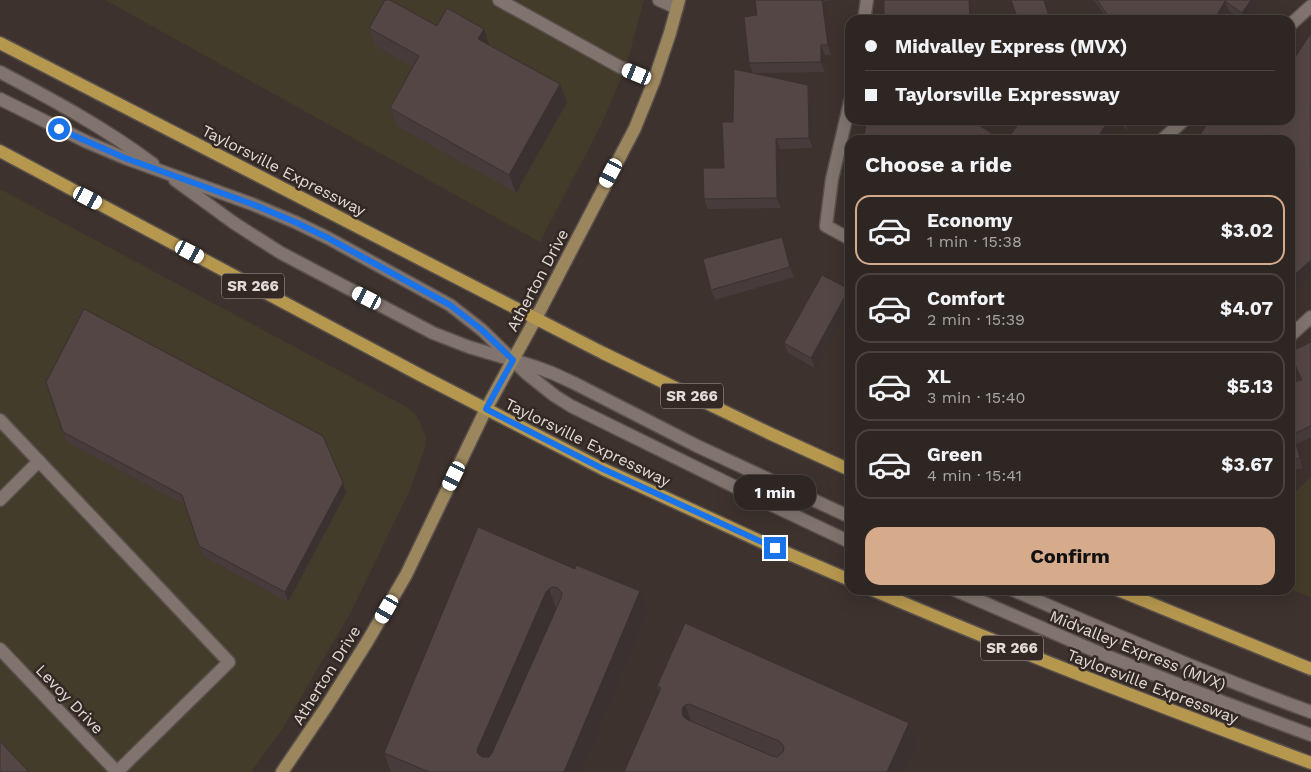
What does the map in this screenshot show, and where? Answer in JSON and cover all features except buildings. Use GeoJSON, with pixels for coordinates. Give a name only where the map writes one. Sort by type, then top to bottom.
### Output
{"type":"FeatureCollection","features":[{"type":"Feature","properties":{"kind":"main road","name":"Taylorsville Expressway"},"geometry":{"type":"LineString","coordinates":[[0,43],[603,353],[845,468]]}},
{"type":"Feature","properties":{"kind":"main road","name":"Taylorsville Expressway"},"geometry":{"type":"LineString","coordinates":[[0,151],[486,409],[603,469],[845,578]]}},
{"type":"Feature","properties":{"kind":"main road","name":"Taylorsville Expressway"},"geometry":{"type":"LineString","coordinates":[[885,595],[1025,654],[1311,763]]}},
{"type":"Feature","properties":{"kind":"main road"},"geometry":{"type":"LineString","coordinates":[[1130,595],[1311,670]]}},
{"type":"Feature","properties":{"kind":"street"},"geometry":{"type":"LineString","coordinates":[[499,0],[620,67],[654,81]]}},
{"type":"Feature","properties":{"kind":"street"},"geometry":{"type":"LineString","coordinates":[[659,0],[678,4]]}},
{"type":"Feature","properties":{"kind":"street"},"geometry":{"type":"LineString","coordinates":[[865,15],[867,0]]}},
{"type":"Feature","properties":{"kind":"street","name":"Atherton Drive"},"geometry":{"type":"LineString","coordinates":[[282,772],[337,691],[406,575],[486,409],[536,318],[635,128],[654,81],[678,4]]}},
{"type":"Feature","properties":{"kind":"street"},"geometry":{"type":"LineString","coordinates":[[1295,20],[1311,6]]}},
{"type":"Feature","properties":{"kind":"street"},"geometry":{"type":"LineString","coordinates":[[0,72],[65,106],[134,149],[234,223],[282,254],[433,332],[469,347],[539,368],[574,383],[697,446],[845,516]]}},
{"type":"Feature","properties":{"kind":"street"},"geometry":{"type":"LineString","coordinates":[[0,99],[87,142],[125,158],[261,207],[354,252],[450,305],[482,330],[540,385],[571,406],[845,540]]}},
{"type":"Feature","properties":{"kind":"street"},"geometry":{"type":"LineString","coordinates":[[845,123],[832,179],[826,226],[845,237]]}},
{"type":"Feature","properties":{"kind":"street"},"geometry":{"type":"LineString","coordinates":[[1168,135],[1178,125]]}},
{"type":"Feature","properties":{"kind":"street"},"geometry":{"type":"LineString","coordinates":[[1295,331],[1311,317]]}},
{"type":"Feature","properties":{"kind":"street"},"geometry":{"type":"LineString","coordinates":[[0,420],[230,662],[117,772]]}},
{"type":"Feature","properties":{"kind":"street"},"geometry":{"type":"LineString","coordinates":[[0,500],[39,461]]}},
{"type":"Feature","properties":{"kind":"street","name":"Midvalley Express (MVX)"},"geometry":{"type":"LineString","coordinates":[[966,595],[1102,654],[1311,735]]}},
{"type":"Feature","properties":{"kind":"street","name":"Midvalley Express (MVX)"},"geometry":{"type":"LineString","coordinates":[[1025,595],[1187,663],[1311,712]]}},
{"type":"Feature","properties":{"kind":"street","name":"Levoy Drive"},"geometry":{"type":"LineString","coordinates":[[0,649],[117,772]]}},
{"type":"Feature","properties":{"kind":"shaded area"},"geometry":{"type":"Polygon","coordinates":[[[105,0],[644,0],[626,67],[601,125],[540,242],[105,0]]]}},
{"type":"Feature","properties":{"kind":"shaded area"},"geometry":{"type":"Polygon","coordinates":[[[0,189],[407,407],[419,420],[426,437],[425,448],[409,492],[350,614],[281,731],[251,772],[0,772],[0,189]]]}},
{"type":"Feature","properties":{"kind":"shaded area"},"geometry":{"type":"Polygon","coordinates":[[[1311,477],[1311,597],[1295,591],[1295,492],[1311,477]]]}},
{"type":"Feature","properties":{"kind":"route"},"geometry":{"type":"LineString","coordinates":[[59,129],[125,158],[252,204],[295,222],[450,305],[482,330],[513,360],[486,409],[603,469],[775,548]]}}]}
